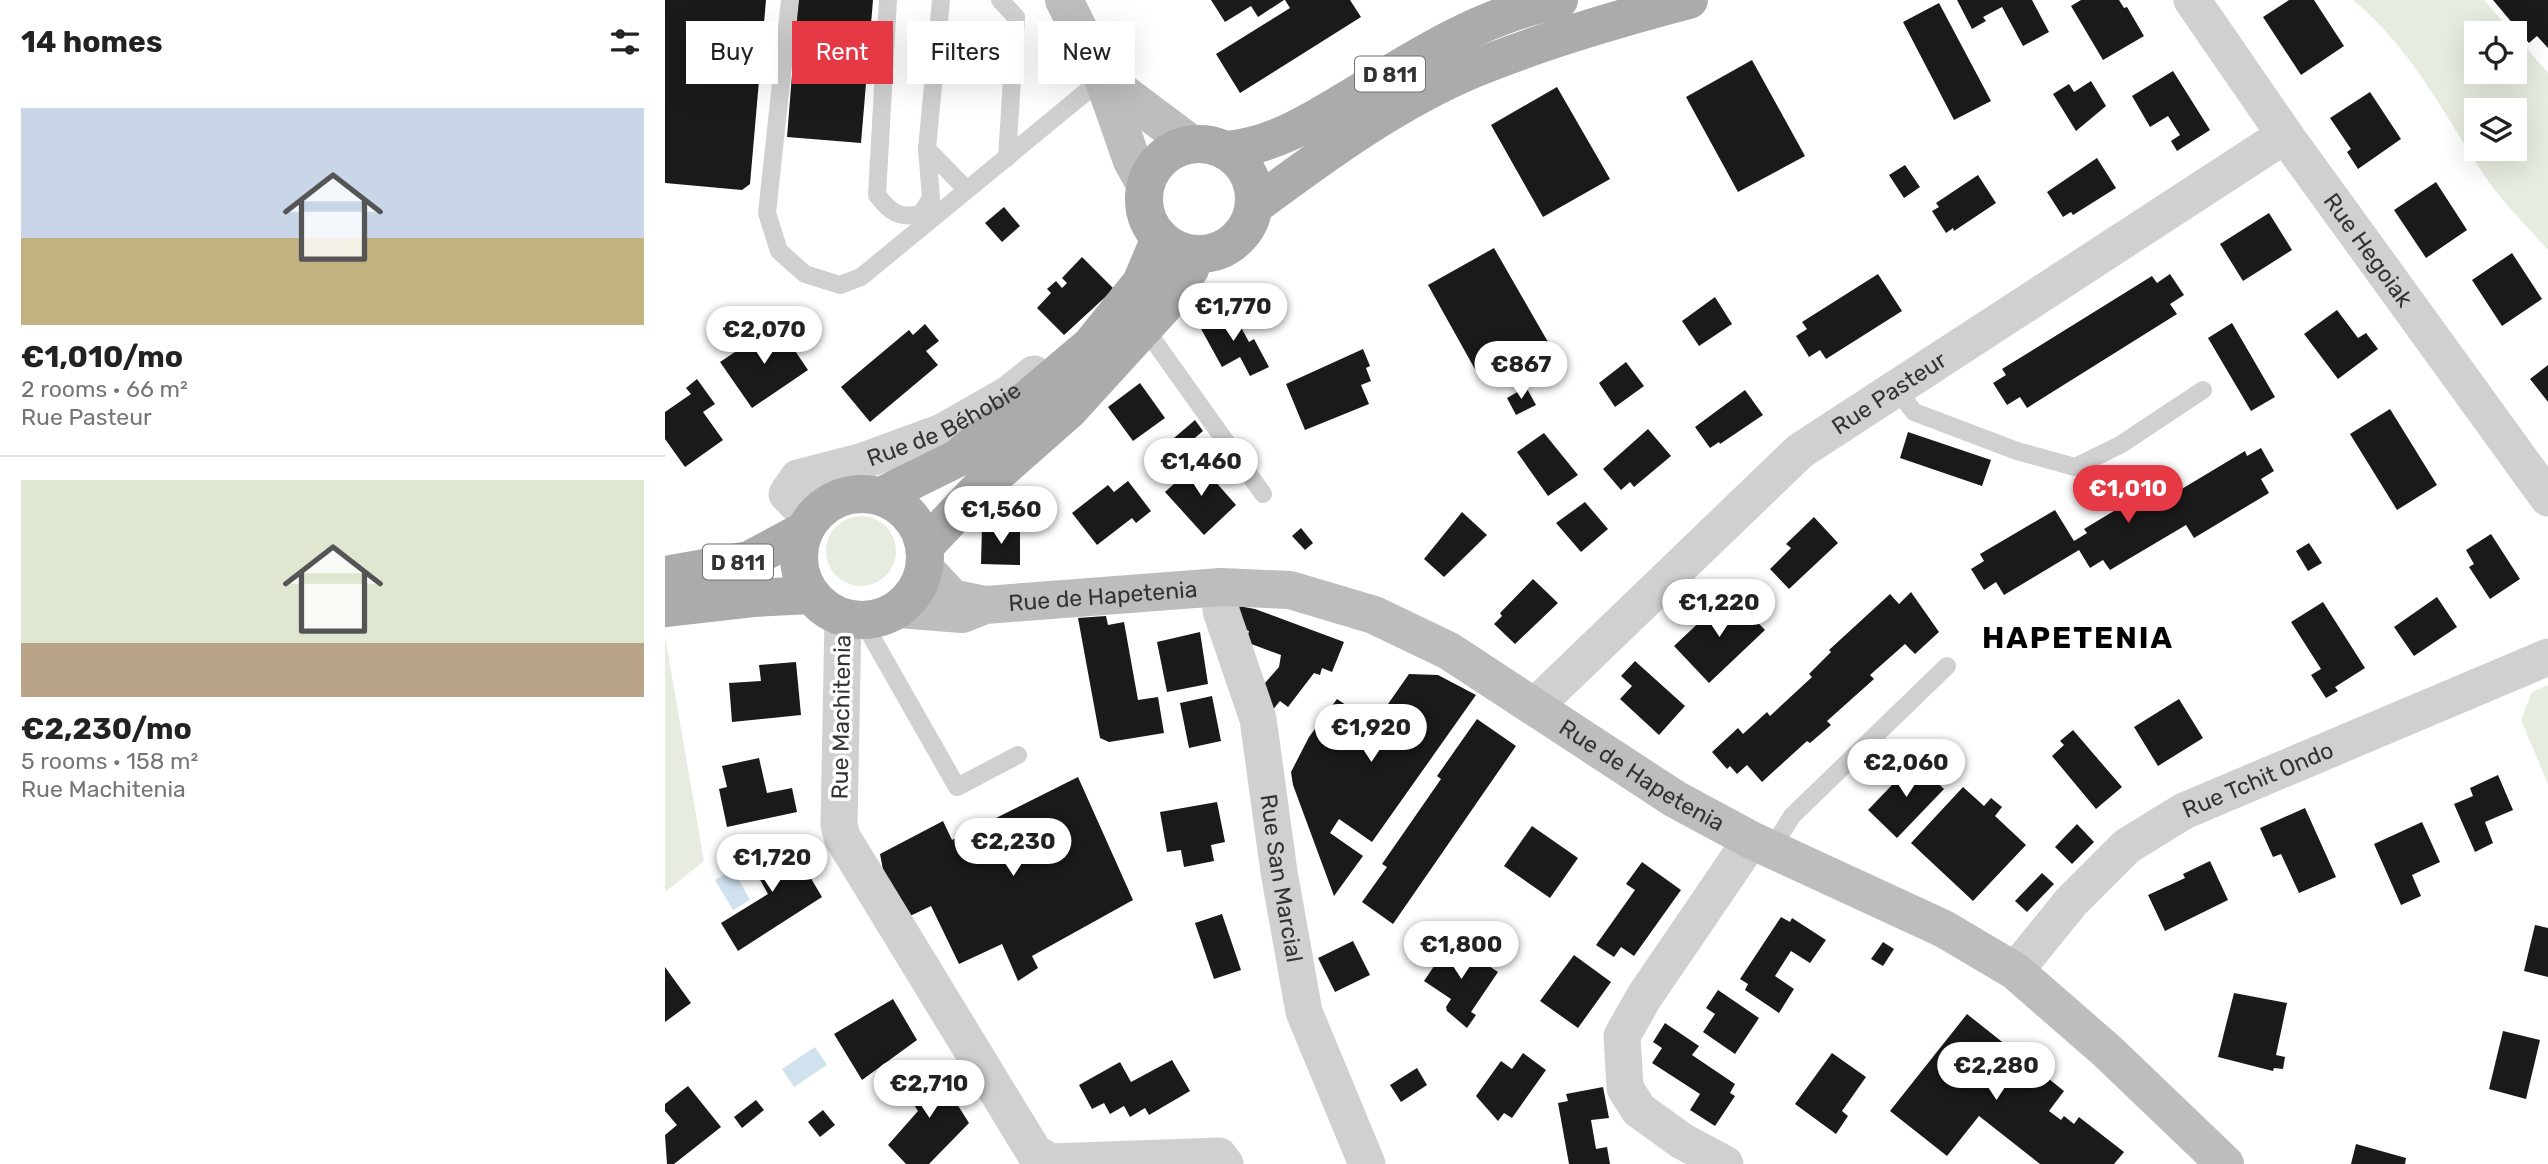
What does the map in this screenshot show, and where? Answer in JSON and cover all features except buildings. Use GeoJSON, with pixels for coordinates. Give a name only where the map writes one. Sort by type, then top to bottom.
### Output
{"type":"FeatureCollection","features":[{"type":"Feature","properties":{"kind":"main road"},"geometry":{"type":"LineString","coordinates":[[1064,0],[1074,21]]}},
{"type":"Feature","properties":{"kind":"main road","name":"D 811"},"geometry":{"type":"LineString","coordinates":[[1208,147],[1249,148],[1301,127],[1438,45],[1532,5],[1559,0]]}},
{"type":"Feature","properties":{"kind":"main road"},"geometry":{"type":"LineString","coordinates":[[1254,205],[1405,104],[1475,68],[1624,17],[1689,0]]}},
{"type":"Feature","properties":{"kind":"main road"},"geometry":{"type":"LineString","coordinates":[[1105,84],[1132,161],[1145,184],[1147,215],[1160,238],[1170,246],[1195,254],[1212,253],[1227,247],[1249,222],[1254,205],[1254,189],[1248,173],[1238,160],[1208,147],[1112,84]]}},
{"type":"Feature","properties":{"kind":"main road"},"geometry":{"type":"LineString","coordinates":[[1145,184],[1157,164],[1167,154],[1208,147]]}},
{"type":"Feature","properties":{"kind":"main road","name":"Rue de Béhobie"},"geometry":{"type":"LineString","coordinates":[[925,557],[978,491],[1069,410],[1131,318],[1141,283],[1160,238]]}},
{"type":"Feature","properties":{"kind":"main road","name":"Rue de Béhobie"},"geometry":{"type":"LineString","coordinates":[[881,496],[958,458],[1091,345],[1131,318],[1190,269],[1195,254]]}},
{"type":"Feature","properties":{"kind":"main road"},"geometry":{"type":"LineString","coordinates":[[862,493],[881,496],[910,515],[925,557],[911,598],[881,618],[852,619],[825,609],[811,595],[799,563],[808,525],[825,506],[842,497],[862,493]]}},
{"type":"Feature","properties":{"kind":"main road","name":"D 811"},"geometry":{"type":"LineString","coordinates":[[665,575],[749,560],[808,525]]}},
{"type":"Feature","properties":{"kind":"main road","name":"Rue de Hapetenia"},"geometry":{"type":"LineString","coordinates":[[925,557],[952,598],[985,605]]}},
{"type":"Feature","properties":{"kind":"main road","name":"Rue de Hapetenia"},"geometry":{"type":"LineString","coordinates":[[898,609],[961,614],[985,605],[1221,587],[1290,590],[1374,615],[1449,651],[1675,799],[1762,844],[1944,929],[2015,971],[2106,1051],[2225,1164]]}},
{"type":"Feature","properties":{"kind":"main road","name":"D 811"},"geometry":{"type":"LineString","coordinates":[[665,608],[753,598],[811,595]]}},
{"type":"Feature","properties":{"kind":"street","name":"Rue Hegoiak"},"geometry":{"type":"LineString","coordinates":[[2192,0],[2285,135],[2548,498]]}},
{"type":"Feature","properties":{"kind":"street","name":"Rue Pasteur"},"geometry":{"type":"LineString","coordinates":[[1535,706],[1800,451],[2285,135]]}},
{"type":"Feature","properties":{"kind":"street","name":"Rue de Béhobie"},"geometry":{"type":"LineString","coordinates":[[808,525],[787,494],[798,478],[860,462],[942,432],[1131,318]]}},
{"type":"Feature","properties":{"kind":"street","name":"Rue San Marcial"},"geometry":{"type":"LineString","coordinates":[[1221,587],[1221,611],[1258,719],[1279,872],[1304,1012],[1367,1164]]}},
{"type":"Feature","properties":{"kind":"street","name":"Rue Machitenia"},"geometry":{"type":"LineString","coordinates":[[852,619],[839,825],[842,837],[1034,1152],[1051,1162],[1219,1156],[1225,1164]]}},
{"type":"Feature","properties":{"kind":"street","name":"Rue Tchit Ondo"},"geometry":{"type":"LineString","coordinates":[[2015,971],[2071,902],[2127,846],[2184,811],[2548,657]]}},
{"type":"Feature","properties":{"kind":"street"},"geometry":{"type":"LineString","coordinates":[[1725,1164],[1682,1141],[1639,1110],[1625,1088],[1622,1036],[1644,997],[1762,844]]}},
{"type":"Feature","properties":{"kind":"lane"},"geometry":{"type":"LineString","coordinates":[[790,0],[768,213],[779,251],[805,274],[840,285],[860,277],[1096,84]]}},
{"type":"Feature","properties":{"kind":"lane"},"geometry":{"type":"LineString","coordinates":[[888,0],[877,195],[889,211],[904,217],[921,214],[931,198],[927,149],[941,0]]}},
{"type":"Feature","properties":{"kind":"lane"},"geometry":{"type":"LineString","coordinates":[[1000,0],[1016,17],[1007,158]]}},
{"type":"Feature","properties":{"kind":"lane"},"geometry":{"type":"LineString","coordinates":[[927,149],[967,190]]}},
{"type":"Feature","properties":{"kind":"lane"},"geometry":{"type":"LineString","coordinates":[[1131,318],[1263,494]]}},
{"type":"Feature","properties":{"kind":"lane"},"geometry":{"type":"LineString","coordinates":[[1895,387],[1915,412],[2017,451],[2075,467],[2119,445],[2203,390]]}},
{"type":"Feature","properties":{"kind":"lane"},"geometry":{"type":"LineString","coordinates":[[852,619],[957,787],[1018,755]]}},
{"type":"Feature","properties":{"kind":"lane"},"geometry":{"type":"LineString","coordinates":[[1762,844],[1947,666]]}},
{"type":"Feature","properties":{"kind":"shaded area"},"geometry":{"type":"Polygon","coordinates":[[[2353,0],[2484,0],[2502,21],[2464,21],[2464,84],[2527,84],[2527,49],[2548,73],[2548,250],[2495,190],[2476,161],[2527,161],[2527,98],[2464,98],[2464,143],[2427,85],[2393,40],[2353,0]]]}},
{"type":"Feature","properties":{"kind":"shaded area"},"geometry":{"type":"Polygon","coordinates":[[[854,516],[868,516],[881,521],[891,531],[896,551],[891,571],[881,581],[868,586],[854,586],[841,581],[831,571],[826,558],[826,544],[831,531],[841,521],[854,516]]]}},
{"type":"Feature","properties":{"kind":"shaded area"},"geometry":{"type":"Polygon","coordinates":[[[665,636],[704,861],[665,892],[665,636]]]}},
{"type":"Feature","properties":{"kind":"shaded area"},"geometry":{"type":"Polygon","coordinates":[[[2548,685],[2548,784],[2521,720],[2532,692],[2548,685]]]}},
{"type":"Feature","properties":{"kind":"water"},"geometry":{"type":"Polygon","coordinates":[[[733,869],[750,900],[733,910],[715,880],[733,869]]]}},
{"type":"Feature","properties":{"kind":"water"},"geometry":{"type":"Polygon","coordinates":[[[815,1047],[827,1065],[794,1087],[782,1069],[815,1047]]]}},
{"type":"Feature","properties":{"kind":"district","name":"HAPETENIA"},"geometry":{"type":"Point","coordinates":[2078,638]}}]}
